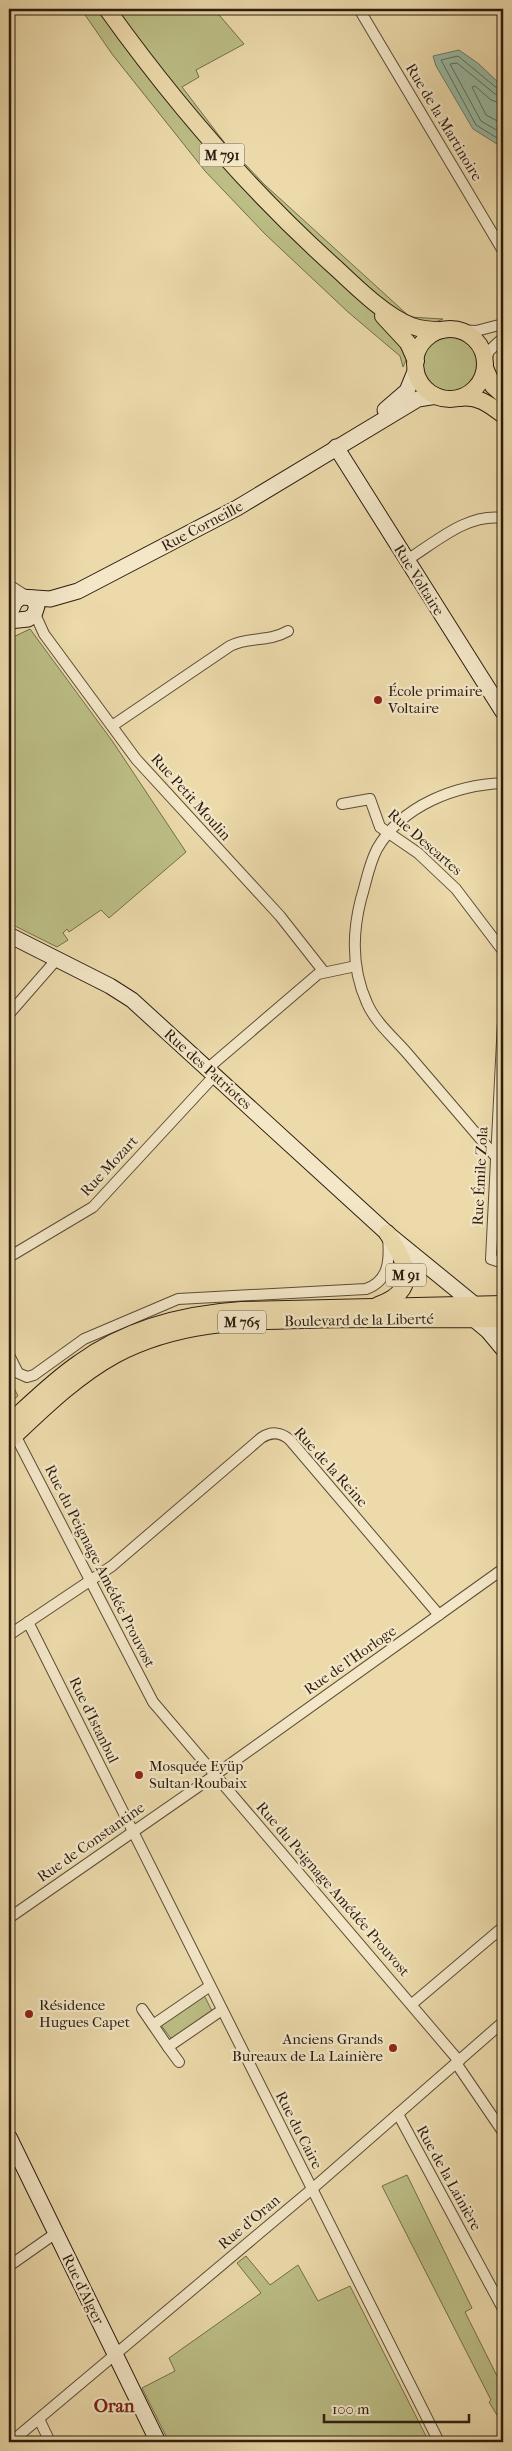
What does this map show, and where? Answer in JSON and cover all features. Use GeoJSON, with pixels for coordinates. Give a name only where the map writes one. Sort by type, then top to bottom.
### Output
{"type":"FeatureCollection","features":[{"type":"Feature","properties":{"kind":"main road","name":"M 791"},"geometry":{"type":"LineString","coordinates":[[107,9],[157,76],[221,154],[297,232],[355,285],[403,338],[416,365]]}},
{"type":"Feature","properties":{"kind":"main road","name":"M 791"},"geometry":{"type":"LineString","coordinates":[[355,285],[411,326],[450,330]]}},
{"type":"Feature","properties":{"kind":"main road"},"geometry":{"type":"LineString","coordinates":[[503,395],[493,386],[479,344],[472,336],[450,330],[432,334],[424,341],[416,365],[421,383],[437,396],[478,399],[503,415]]}},
{"type":"Feature","properties":{"kind":"main road"},"geometry":{"type":"LineString","coordinates":[[457,398],[474,389],[480,382],[485,365]]}},
{"type":"Feature","properties":{"kind":"main road","name":"M 91"},"geometry":{"type":"LineString","coordinates":[[374,1306],[396,1295],[403,1286],[406,1276],[404,1259],[387,1232]]}},
{"type":"Feature","properties":{"kind":"main road","name":"M 765"},"geometry":{"type":"LineString","coordinates":[[475,1312],[503,1304]]}},
{"type":"Feature","properties":{"kind":"main road","name":"Boulevard de la Liberté"},"geometry":{"type":"LineString","coordinates":[[10,1431],[78,1363],[116,1340],[151,1326],[212,1312],[456,1305]]}},
{"type":"Feature","properties":{"kind":"main road","name":"M 765"},"geometry":{"type":"LineString","coordinates":[[456,1305],[497,1319]]}},
{"type":"Feature","properties":{"kind":"main road","name":"Boulevard de la Liberté"},"geometry":{"type":"LineString","coordinates":[[10,1431],[100,1364],[141,1343],[179,1331],[214,1324],[475,1312]]}},
{"type":"Feature","properties":{"kind":"street","name":"Rue de la Martinoire"},"geometry":{"type":"LineString","coordinates":[[358,9],[503,251]]}},
{"type":"Feature","properties":{"kind":"street"},"geometry":{"type":"LineString","coordinates":[[450,330],[476,331],[503,324]]}},
{"type":"Feature","properties":{"kind":"street"},"geometry":{"type":"LineString","coordinates":[[485,365],[489,351],[503,338]]}},
{"type":"Feature","properties":{"kind":"street","name":"Rue Corneille"},"geometry":{"type":"LineString","coordinates":[[336,447],[403,395],[416,365]]}},
{"type":"Feature","properties":{"kind":"street","name":"Rue Corneille"},"geometry":{"type":"LineString","coordinates":[[22,611],[46,599],[63,596],[86,587],[224,516],[418,399],[437,396]]}},
{"type":"Feature","properties":{"kind":"street","name":"Rue Voltaire"},"geometry":{"type":"LineString","coordinates":[[336,447],[503,712]]}},
{"type":"Feature","properties":{"kind":"street"},"geometry":{"type":"LineString","coordinates":[[407,560],[468,522],[483,518],[503,518]]}},
{"type":"Feature","properties":{"kind":"street","name":"Rue Petit Moulin"},"geometry":{"type":"LineString","coordinates":[[9,585],[22,611],[44,634],[140,764],[280,916],[324,972]]}},
{"type":"Feature","properties":{"kind":"street"},"geometry":{"type":"LineString","coordinates":[[9,589],[22,611]]}},
{"type":"Feature","properties":{"kind":"street"},"geometry":{"type":"LineString","coordinates":[[112,726],[230,646],[244,641],[273,638],[288,631]]}},
{"type":"Feature","properties":{"kind":"street"},"geometry":{"type":"LineString","coordinates":[[496,1157],[372,1013],[363,993],[356,966],[355,938],[358,912],[374,856],[389,834],[413,813],[436,798],[468,788],[503,783]]}},
{"type":"Feature","properties":{"kind":"street","name":"Rue Descartes"},"geometry":{"type":"LineString","coordinates":[[342,804],[370,799],[377,822],[389,834],[423,858],[456,889],[503,951]]}},
{"type":"Feature","properties":{"kind":"street","name":"Rue des Patriotes"},"geometry":{"type":"LineString","coordinates":[[9,935],[132,1000],[475,1312],[503,1349]]}},
{"type":"Feature","properties":{"kind":"street"},"geometry":{"type":"LineString","coordinates":[[9,1014],[57,959]]}},
{"type":"Feature","properties":{"kind":"street"},"geometry":{"type":"LineString","coordinates":[[324,972],[356,966]]}},
{"type":"Feature","properties":{"kind":"street","name":"Rue Mozart"},"geometry":{"type":"LineString","coordinates":[[9,1257],[93,1207],[211,1072],[324,972]]}},
{"type":"Feature","properties":{"kind":"street","name":"Rue Émile Zola"},"geometry":{"type":"LineString","coordinates":[[503,1021],[501,1119],[496,1157],[491,1259],[503,1263]]}},
{"type":"Feature","properties":{"kind":"street","name":"Rue des Patriotes"},"geometry":{"type":"LineString","coordinates":[[387,1232],[417,1269],[456,1305]]}},
{"type":"Feature","properties":{"kind":"street","name":"Boulevard de la Liberté"},"geometry":{"type":"LineString","coordinates":[[9,1355],[22,1377],[34,1375],[84,1339],[178,1299],[350,1290],[372,1287],[384,1276],[389,1258],[387,1232]]}},
{"type":"Feature","properties":{"kind":"street","name":"Boulevard de la Liberté"},"geometry":{"type":"LineString","coordinates":[[350,1290],[374,1306]]}},
{"type":"Feature","properties":{"kind":"street"},"geometry":{"type":"LineString","coordinates":[[497,1319],[503,1333]]}},
{"type":"Feature","properties":{"kind":"street","name":"Rue du Peignage Amédée Prouvost"},"geometry":{"type":"LineString","coordinates":[[10,1431],[91,1581],[151,1699],[412,2004],[458,2062],[503,2132]]}},
{"type":"Feature","properties":{"kind":"street","name":"Rue de la Reine"},"geometry":{"type":"LineString","coordinates":[[9,1634],[112,1566],[261,1438],[276,1433],[282,1434],[290,1440],[440,1615]]}},
{"type":"Feature","properties":{"kind":"street","name":"Rue de l'Horloge"},"geometry":{"type":"LineString","coordinates":[[215,1775],[503,1569]]}},
{"type":"Feature","properties":{"kind":"street","name":"Rue d'Istanbul"},"geometry":{"type":"LineString","coordinates":[[28,1622],[132,1831]]}},
{"type":"Feature","properties":{"kind":"street","name":"Rue de Constantine"},"geometry":{"type":"LineString","coordinates":[[9,1918],[215,1775]]}},
{"type":"Feature","properties":{"kind":"street","name":"Rue du Caire"},"geometry":{"type":"LineString","coordinates":[[132,1831],[439,2442]]}},
{"type":"Feature","properties":{"kind":"street"},"geometry":{"type":"LineString","coordinates":[[412,2004],[503,1927]]}},
{"type":"Feature","properties":{"kind":"street"},"geometry":{"type":"LineString","coordinates":[[153,2025],[210,1986]]}},
{"type":"Feature","properties":{"kind":"street"},"geometry":{"type":"LineString","coordinates":[[142,2009],[179,2062]]}},
{"type":"Feature","properties":{"kind":"street"},"geometry":{"type":"LineString","coordinates":[[168,2046],[222,2010]]}},
{"type":"Feature","properties":{"kind":"street","name":"Rue d'Oran"},"geometry":{"type":"LineString","coordinates":[[11,2442],[312,2189],[503,2022]]}},
{"type":"Feature","properties":{"kind":"street","name":"Rue de la Lainière"},"geometry":{"type":"LineString","coordinates":[[398,2114],[503,2309]]}},
{"type":"Feature","properties":{"kind":"street","name":"Rue d'Alger"},"geometry":{"type":"LineString","coordinates":[[9,2137],[158,2442]]}},
{"type":"Feature","properties":{"kind":"street"},"geometry":{"type":"LineString","coordinates":[[9,2266],[56,2234]]}},
{"type":"Feature","properties":{"kind":"street"},"geometry":{"type":"LineString","coordinates":[[39,2419],[50,2442]]}},
{"type":"Feature","properties":{"kind":"green space"},"geometry":{"type":"Polygon","coordinates":[[[81,9],[214,9],[244,44],[196,70],[199,77],[182,87],[224,142],[265,185],[410,317],[443,319],[427,327],[417,338],[403,367],[400,356],[348,312],[265,234],[205,171],[112,54],[81,9]]]}},
{"type":"Feature","properties":{"kind":"green space"},"geometry":{"type":"Polygon","coordinates":[[[446,335],[456,335],[471,343],[477,352],[479,363],[477,374],[471,383],[456,391],[446,391],[435,386],[428,379],[423,368],[423,358],[428,347],[435,340],[446,335]]]}},
{"type":"Feature","properties":{"kind":"green space"},"geometry":{"type":"Polygon","coordinates":[[[30,629],[113,742],[186,852],[109,918],[101,910],[69,932],[67,929],[63,933],[68,940],[57,947],[9,923],[9,859],[11,857],[9,854],[9,639],[30,629]]]}},
{"type":"Feature","properties":{"kind":"green space"},"geometry":{"type":"Polygon","coordinates":[[[9,1378],[18,1396],[9,1403],[9,1378]]]}},
{"type":"Feature","properties":{"kind":"green space"},"geometry":{"type":"Polygon","coordinates":[[[203,1993],[213,2013],[173,2041],[160,2024],[203,1993]]]}},
{"type":"Feature","properties":{"kind":"green space"},"geometry":{"type":"Polygon","coordinates":[[[407,2175],[472,2308],[465,2312],[503,2388],[503,2425],[489,2402],[491,2400],[382,2186],[407,2175]]]}},
{"type":"Feature","properties":{"kind":"green space"},"geometry":{"type":"Polygon","coordinates":[[[246,2256],[270,2285],[298,2265],[318,2301],[350,2286],[429,2442],[169,2442],[142,2388],[175,2371],[169,2358],[261,2293],[237,2263],[246,2256]]]}},
{"type":"Feature","properties":{"kind":"water"},"geometry":{"type":"Polygon","coordinates":[[[459,50],[479,64],[503,87],[503,142],[497,144],[473,129],[436,66],[433,56],[459,50]]]}},
{"type":"Feature","properties":{"kind":"place","name":"École primaire Voltaire"},"geometry":{"type":"Point","coordinates":[378,700]}},
{"type":"Feature","properties":{"kind":"place","name":"Mosquée Eyüp Sultan Roubaix"},"geometry":{"type":"Point","coordinates":[139,1775]}},
{"type":"Feature","properties":{"kind":"place","name":"Résidence Hugues Capet"},"geometry":{"type":"Point","coordinates":[29,2014]}},
{"type":"Feature","properties":{"kind":"place","name":"Anciens Grands Bureaux de La Lainière"},"geometry":{"type":"Point","coordinates":[393,2048]}},
{"type":"Feature","properties":{"kind":"district","name":"Oran"},"geometry":{"type":"Point","coordinates":[114,2406]}}]}
